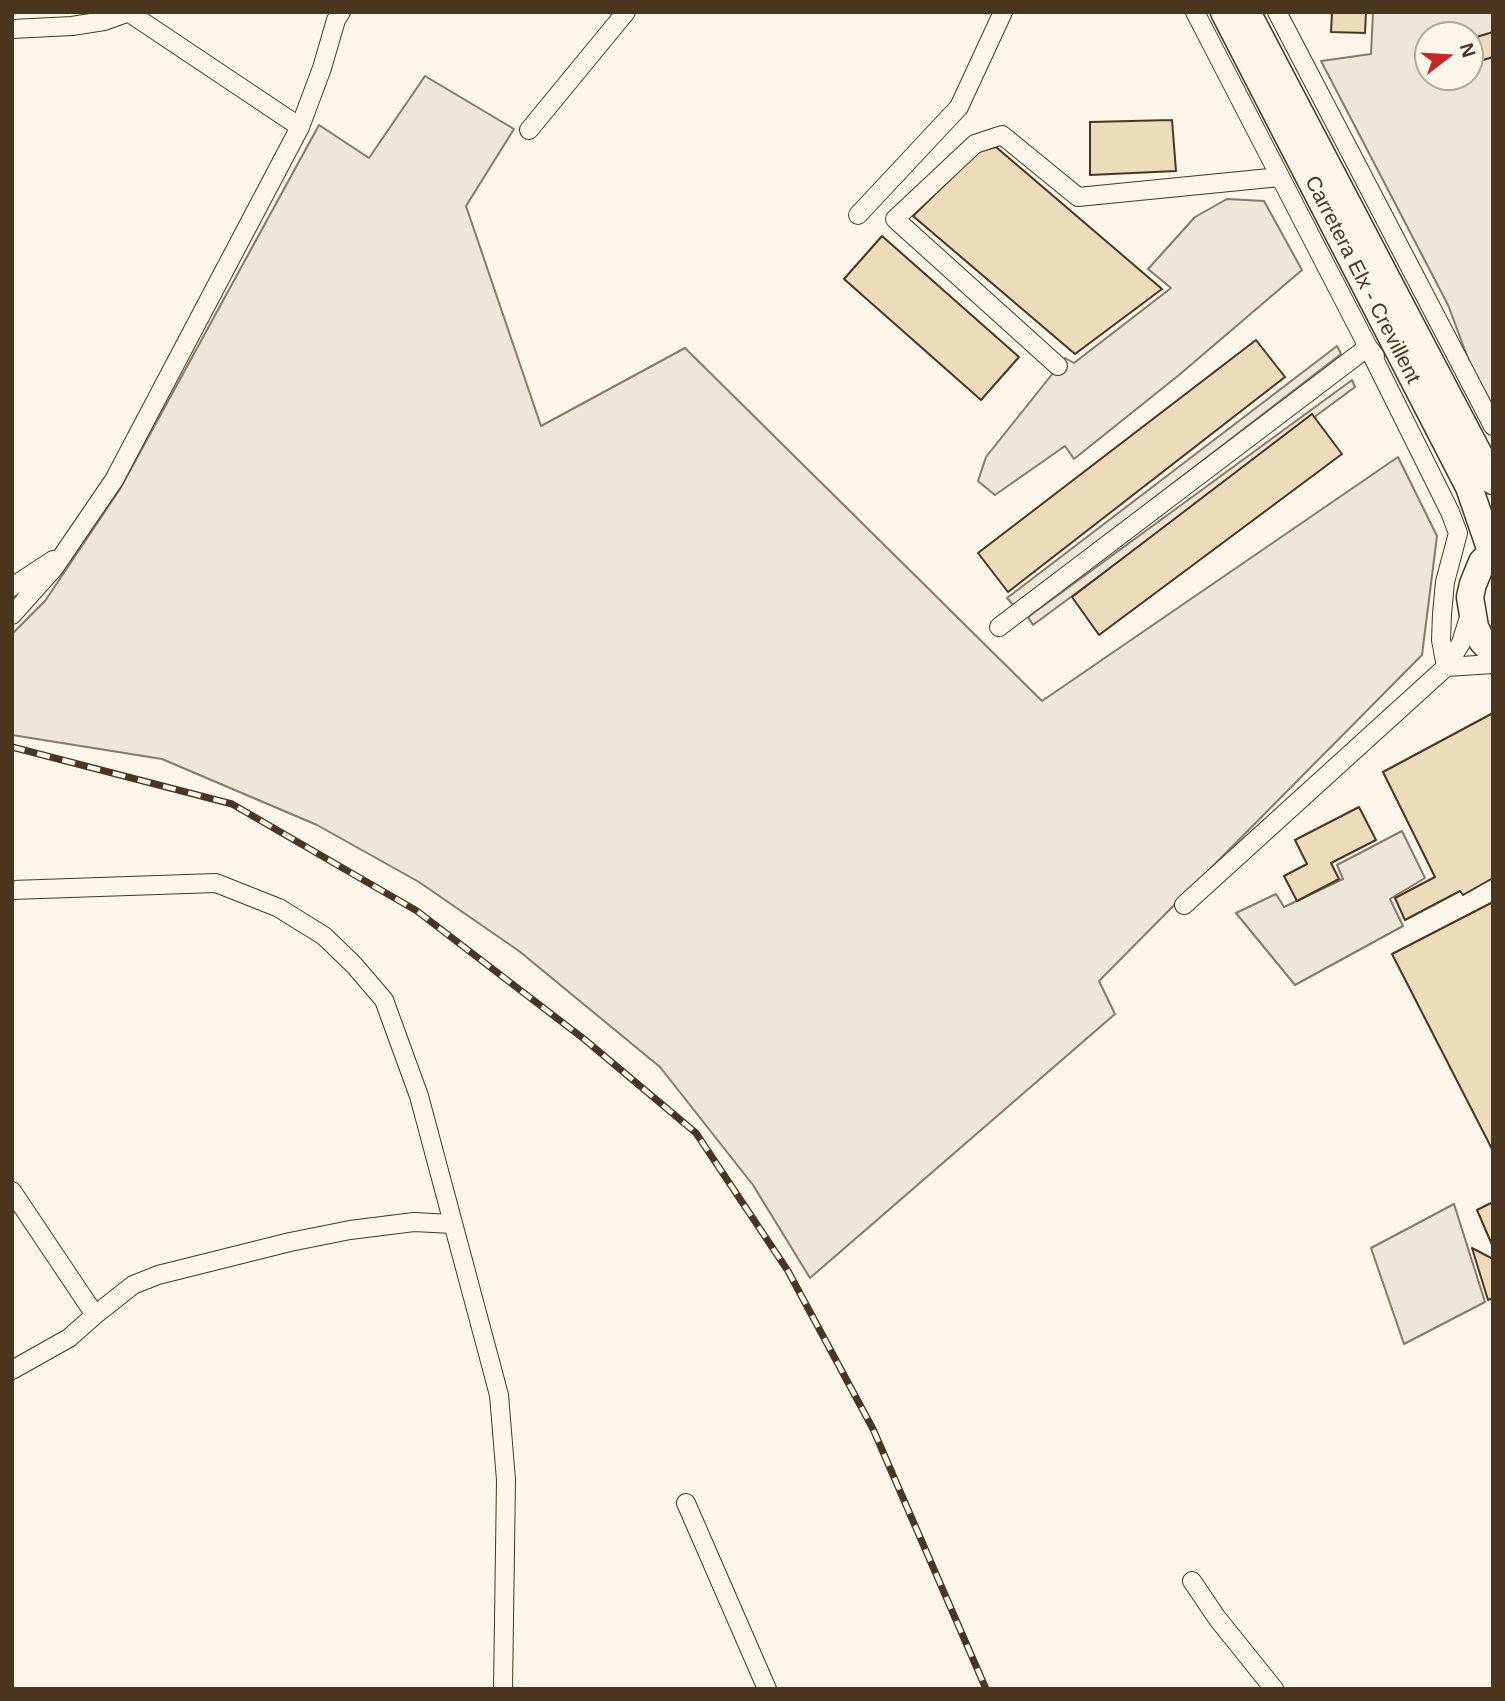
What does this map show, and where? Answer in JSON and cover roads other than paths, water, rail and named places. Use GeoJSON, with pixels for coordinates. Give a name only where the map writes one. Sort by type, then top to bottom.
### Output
{"type":"FeatureCollection","features":[{"type":"Feature","properties":{"kind":"highway","name":"Carretera Elx - Crevillent"},"geometry":{"type":"LineString","coordinates":[[1224,12],[1469,487],[1492,551]]}},
{"type":"Feature","properties":{"kind":"highway","name":"Carretera Elx - Crevillent"},"geometry":{"type":"LineString","coordinates":[[1247,12],[1493,481]]}},
{"type":"Feature","properties":{"kind":"highway"},"geometry":{"type":"LineString","coordinates":[[1492,551],[1482,562],[1473,583],[1471,611],[1479,634],[1493,653]]}},
{"type":"Feature","properties":{"kind":"street"},"geometry":{"type":"LineString","coordinates":[[12,29],[72,26],[104,21],[128,12],[300,127]]}},
{"type":"Feature","properties":{"kind":"street"},"geometry":{"type":"LineString","coordinates":[[12,615],[68,550],[114,480],[300,127],[341,12]]}},
{"type":"Feature","properties":{"kind":"street"},"geometry":{"type":"LineString","coordinates":[[529,130],[626,12]]}},
{"type":"Feature","properties":{"kind":"street"},"geometry":{"type":"LineString","coordinates":[[858,215],[959,107],[1003,12]]}},
{"type":"Feature","properties":{"kind":"street"},"geometry":{"type":"LineString","coordinates":[[1195,12],[1450,512],[1458,533],[1445,582],[1443,603],[1441,640],[1447,667]]}},
{"type":"Feature","properties":{"kind":"street"},"geometry":{"type":"LineString","coordinates":[[1277,12],[1493,426]]}},
{"type":"Feature","properties":{"kind":"street"},"geometry":{"type":"LineString","coordinates":[[1058,366],[895,219],[975,144],[1002,135],[1078,197],[1280,177]]}},
{"type":"Feature","properties":{"kind":"street"},"geometry":{"type":"LineString","coordinates":[[1377,207],[1423,352]]}},
{"type":"Feature","properties":{"kind":"street"},"geometry":{"type":"LineString","coordinates":[[1368,347],[1454,458]]}},
{"type":"Feature","properties":{"kind":"street"},"geometry":{"type":"LineString","coordinates":[[999,627],[1368,347]]}},
{"type":"Feature","properties":{"kind":"street"},"geometry":{"type":"LineString","coordinates":[[12,587],[68,550]]}},
{"type":"Feature","properties":{"kind":"street"},"geometry":{"type":"LineString","coordinates":[[1184,905],[1447,667],[1461,643],[1471,611]]}},
{"type":"Feature","properties":{"kind":"street"},"geometry":{"type":"LineString","coordinates":[[1447,667],[1493,664]]}},
{"type":"Feature","properties":{"kind":"street"},"geometry":{"type":"LineString","coordinates":[[12,890],[216,883],[279,908],[324,936],[384,1000],[419,1096],[499,1395],[504,1430],[506,1480],[503,1689]]}},
{"type":"Feature","properties":{"kind":"street"},"geometry":{"type":"LineString","coordinates":[[12,1191],[94,1314]]}},
{"type":"Feature","properties":{"kind":"street"},"geometry":{"type":"LineString","coordinates":[[12,1370],[69,1338],[94,1314],[133,1285],[158,1275],[349,1230],[415,1222],[452,1224]]}},
{"type":"Feature","properties":{"kind":"street"},"geometry":{"type":"LineString","coordinates":[[686,1503],[767,1689]]}},
{"type":"Feature","properties":{"kind":"street"},"geometry":{"type":"LineString","coordinates":[[1192,1581],[1217,1618],[1274,1689]]}},
{"type":"Feature","properties":{"kind":"railway"},"geometry":{"type":"LineString","coordinates":[[12,747],[232,804],[417,911],[584,1039],[696,1133],[788,1271],[873,1429],[986,1689]]}}]}
